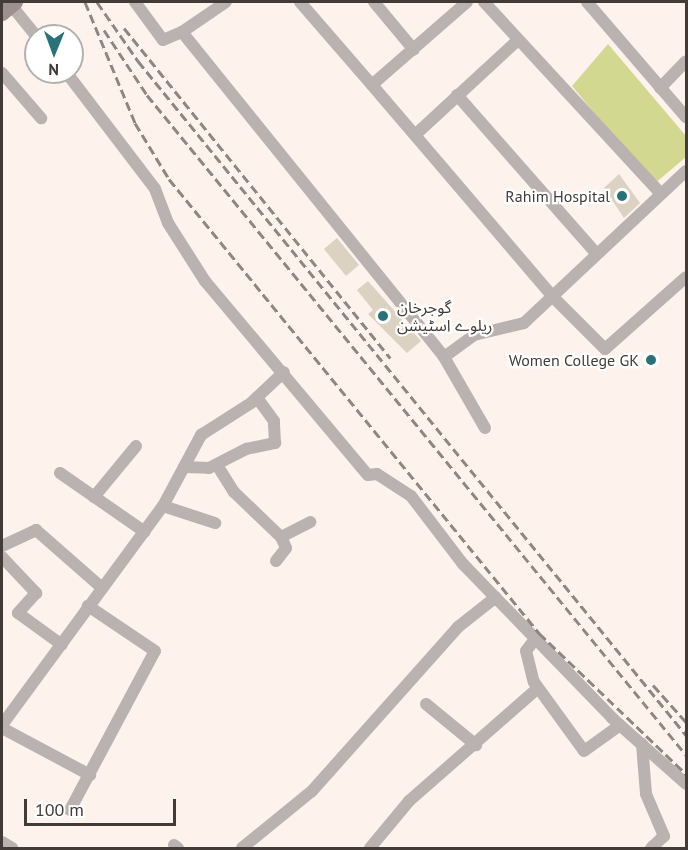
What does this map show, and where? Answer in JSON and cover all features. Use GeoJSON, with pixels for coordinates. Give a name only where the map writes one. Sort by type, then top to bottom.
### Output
{"type":"FeatureCollection","features":[{"type":"Feature","properties":{"kind":"street"},"geometry":{"type":"LineString","coordinates":[[135,2],[164,40],[182,32],[225,2]]}},
{"type":"Feature","properties":{"kind":"street"},"geometry":{"type":"LineString","coordinates":[[300,2],[552,296],[604,350],[687,277]]}},
{"type":"Feature","properties":{"kind":"street"},"geometry":{"type":"LineString","coordinates":[[377,2],[414,50]]}},
{"type":"Feature","properties":{"kind":"street"},"geometry":{"type":"LineString","coordinates":[[372,85],[467,2]]}},
{"type":"Feature","properties":{"kind":"street"},"geometry":{"type":"LineString","coordinates":[[484,2],[661,194]]}},
{"type":"Feature","properties":{"kind":"street"},"geometry":{"type":"LineString","coordinates":[[587,2],[687,117]]}},
{"type":"Feature","properties":{"kind":"street"},"geometry":{"type":"LineString","coordinates":[[9,6],[25,24]]}},
{"type":"Feature","properties":{"kind":"street"},"geometry":{"type":"LineString","coordinates":[[182,32],[444,357],[485,428]]}},
{"type":"Feature","properties":{"kind":"street"},"geometry":{"type":"LineString","coordinates":[[415,135],[518,40]]}},
{"type":"Feature","properties":{"kind":"street"},"geometry":{"type":"LineString","coordinates":[[660,87],[687,61]]}},
{"type":"Feature","properties":{"kind":"street"},"geometry":{"type":"LineString","coordinates":[[2,73],[41,118]]}},
{"type":"Feature","properties":{"kind":"street"},"geometry":{"type":"LineString","coordinates":[[75,84],[155,189],[168,223],[205,281],[284,372],[368,475],[377,474],[411,496],[496,597],[620,724],[687,784]]}},
{"type":"Feature","properties":{"kind":"street"},"geometry":{"type":"LineString","coordinates":[[458,95],[596,253]]}},
{"type":"Feature","properties":{"kind":"street"},"geometry":{"type":"LineString","coordinates":[[444,357],[474,335],[524,324],[596,253],[687,171]]}},
{"type":"Feature","properties":{"kind":"street"},"geometry":{"type":"LineString","coordinates":[[90,775],[2,726],[163,506],[201,435],[257,398],[284,372]]}},
{"type":"Feature","properties":{"kind":"street"},"geometry":{"type":"LineString","coordinates":[[184,467],[217,465],[246,449],[275,443],[274,420],[257,398]]}},
{"type":"Feature","properties":{"kind":"street"},"geometry":{"type":"LineString","coordinates":[[94,497],[136,446]]}},
{"type":"Feature","properties":{"kind":"street"},"geometry":{"type":"LineString","coordinates":[[217,465],[234,492],[281,537],[286,548],[276,561]]}},
{"type":"Feature","properties":{"kind":"street"},"geometry":{"type":"LineString","coordinates":[[60,473],[145,532]]}},
{"type":"Feature","properties":{"kind":"street"},"geometry":{"type":"LineString","coordinates":[[163,506],[215,523]]}},
{"type":"Feature","properties":{"kind":"street"},"geometry":{"type":"LineString","coordinates":[[281,537],[310,522]]}},
{"type":"Feature","properties":{"kind":"street"},"geometry":{"type":"LineString","coordinates":[[2,546],[36,530],[102,588]]}},
{"type":"Feature","properties":{"kind":"street"},"geometry":{"type":"LineString","coordinates":[[2,557],[36,593],[18,613],[62,645]]}},
{"type":"Feature","properties":{"kind":"street"},"geometry":{"type":"LineString","coordinates":[[242,849],[312,791],[458,627],[496,597]]}},
{"type":"Feature","properties":{"kind":"street"},"geometry":{"type":"LineString","coordinates":[[70,810],[155,651],[88,606]]}},
{"type":"Feature","properties":{"kind":"street"},"geometry":{"type":"LineString","coordinates":[[536,638],[526,651],[537,689],[584,751],[620,724]]}},
{"type":"Feature","properties":{"kind":"street"},"geometry":{"type":"LineString","coordinates":[[370,849],[409,801],[476,745],[537,689]]}},
{"type":"Feature","properties":{"kind":"street"},"geometry":{"type":"LineString","coordinates":[[426,704],[476,745]]}},
{"type":"Feature","properties":{"kind":"street"},"geometry":{"type":"LineString","coordinates":[[642,744],[646,794],[664,836],[651,849]]}},
{"type":"Feature","properties":{"kind":"street"},"geometry":{"type":"LineString","coordinates":[[2,842],[12,849]]}},
{"type":"Feature","properties":{"kind":"green space"},"geometry":{"type":"Polygon","coordinates":[[[608,44],[686,136],[686,157],[653,185],[572,86],[608,44]]]}},
{"type":"Feature","properties":{"kind":"building","name":"Rahim Hospital"},"geometry":{"type":"Polygon","coordinates":[[[619,174],[640,203],[624,218],[604,188],[619,174]]]}},
{"type":"Feature","properties":{"kind":"building"},"geometry":{"type":"Polygon","coordinates":[[[337,238],[359,265],[346,276],[324,249],[337,238]]]}},
{"type":"Feature","properties":{"kind":"building"},"geometry":{"type":"Polygon","coordinates":[[[368,281],[421,341],[407,353],[368,314],[373,310],[357,290],[368,281]]]}},
{"type":"Feature","properties":{"kind":"railway"},"geometry":{"type":"LineString","coordinates":[[85,2],[135,123],[169,179],[539,633],[686,774]]}},
{"type":"Feature","properties":{"kind":"railway"},"geometry":{"type":"LineString","coordinates":[[97,2],[138,61],[686,735]]}},
{"type":"Feature","properties":{"kind":"railway"},"geometry":{"type":"LineString","coordinates":[[124,28],[390,358]]}},
{"type":"Feature","properties":{"kind":"railway"},"geometry":{"type":"LineString","coordinates":[[104,30],[147,95],[686,755]]}},
{"type":"Feature","properties":{"kind":"railway"},"geometry":{"type":"LineString","coordinates":[[653,685],[686,722]]}},
{"type":"Feature","properties":{"kind":"place","name":"Rahim Hospital"},"geometry":{"type":"Point","coordinates":[622,196]}},
{"type":"Feature","properties":{"kind":"place","name":"گوجرخان ریلوے اسٹیشن"},"geometry":{"type":"Point","coordinates":[383,316]}},
{"type":"Feature","properties":{"kind":"place","name":"Women College GK"},"geometry":{"type":"Point","coordinates":[651,360]}}]}
